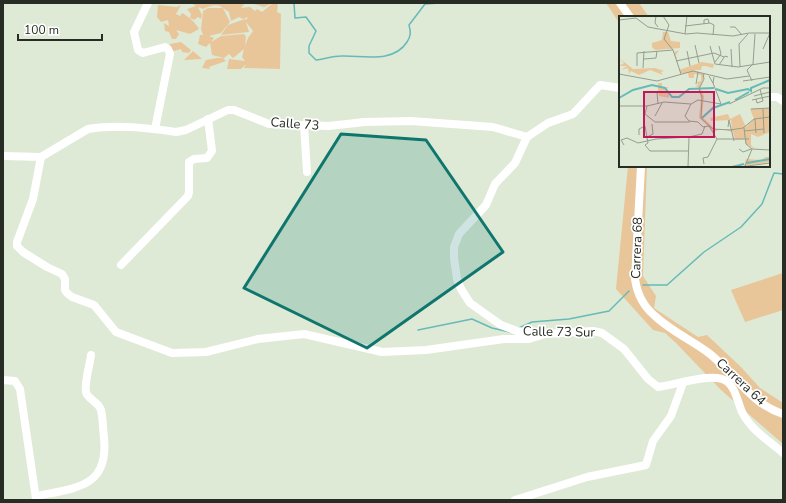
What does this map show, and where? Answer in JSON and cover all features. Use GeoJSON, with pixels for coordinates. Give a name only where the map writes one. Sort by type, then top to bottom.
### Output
{"type":"FeatureCollection","features":[{"type":"Feature","properties":{"kind":"street"},"geometry":{"type":"LineString","coordinates":[[148,3],[134,32],[138,50],[143,53],[165,47],[168,49],[170,54],[156,129]]}},
{"type":"Feature","properties":{"kind":"street"},"geometry":{"type":"LineString","coordinates":[[620,3],[629,16]]}},
{"type":"Feature","properties":{"kind":"street"},"geometry":{"type":"LineString","coordinates":[[527,137],[548,123],[573,114],[600,85],[619,88]]}},
{"type":"Feature","properties":{"kind":"street"},"geometry":{"type":"LineString","coordinates":[[770,97],[777,97],[783,101]]}},
{"type":"Feature","properties":{"kind":"street","name":"Calle 73"},"geometry":{"type":"LineString","coordinates":[[41,157],[88,129],[117,127],[156,129],[176,132],[186,130],[222,112],[234,110],[269,124],[329,126],[364,122],[411,121],[493,127],[527,137]]}},
{"type":"Feature","properties":{"kind":"street"},"geometry":{"type":"LineString","coordinates":[[121,265],[188,196],[189,162],[194,159],[207,158],[212,151],[208,119]]}},
{"type":"Feature","properties":{"kind":"street"},"geometry":{"type":"LineString","coordinates":[[304,125],[307,172]]}},
{"type":"Feature","properties":{"kind":"street","name":"Calle 73 Sur"},"geometry":{"type":"LineString","coordinates":[[527,137],[515,163],[495,184],[486,205],[459,234],[454,247],[454,266],[457,280],[465,297],[494,321],[513,330],[545,334],[598,331],[614,340],[624,349],[654,386],[661,387],[704,379],[720,378],[727,381],[735,393],[748,422],[765,440],[783,453]]}},
{"type":"Feature","properties":{"kind":"street"},"geometry":{"type":"LineString","coordinates":[[3,156],[41,157],[33,199],[17,242],[17,246],[23,252],[47,268],[62,274],[65,279],[66,293],[72,297],[94,305],[116,332],[167,352],[206,352],[258,339],[304,334],[382,352],[426,350],[504,339],[528,339],[545,334]]}},
{"type":"Feature","properties":{"kind":"street","name":"Carrera 68"},"geometry":{"type":"LineString","coordinates":[[641,167],[635,266],[638,292],[646,306],[655,316],[701,347]]}},
{"type":"Feature","properties":{"kind":"street","name":"Carrera 64"},"geometry":{"type":"LineString","coordinates":[[701,347],[720,362],[755,399],[767,407],[783,414]]}},
{"type":"Feature","properties":{"kind":"street"},"geometry":{"type":"LineString","coordinates":[[3,380],[15,381],[20,389],[36,498],[71,489],[83,485],[98,474],[102,466],[105,453],[101,411],[97,403],[86,393],[91,356]]}},
{"type":"Feature","properties":{"kind":"street"},"geometry":{"type":"LineString","coordinates":[[515,500],[587,477],[646,465],[653,441],[671,416],[683,383]]}},
{"type":"Feature","properties":{"kind":"highlighted area"},"geometry":{"type":"Polygon","coordinates":[[[341,134],[426,140],[503,252],[367,348],[244,288],[341,134]]]}},
{"type":"Feature","properties":{"kind":"shaded area"},"geometry":{"type":"Polygon","coordinates":[[[191,3],[245,3],[241,8],[250,7],[255,11],[257,9],[262,12],[273,3],[278,3],[277,12],[281,14],[280,69],[244,68],[246,64],[241,69],[227,69],[229,59],[245,61],[242,57],[244,49],[233,58],[229,54],[224,58],[212,55],[210,43],[206,47],[198,44],[200,35],[203,35],[201,29],[203,11],[208,8],[223,8],[216,5],[203,9],[198,7],[202,15],[201,19],[198,17],[194,20],[190,18],[191,14],[187,9],[196,6],[191,3]],[[223,8],[230,22],[221,33],[209,36],[214,38],[211,42],[221,36],[244,34],[246,37],[245,46],[253,31],[246,22],[249,32],[221,35],[228,25],[245,19],[246,20],[248,17],[243,19],[239,17],[231,21],[229,12],[223,8]]]}},
{"type":"Feature","properties":{"kind":"shaded area"},"geometry":{"type":"Polygon","coordinates":[[[251,3],[273,3],[264,7],[251,3]]]}},
{"type":"Feature","properties":{"kind":"shaded area"},"geometry":{"type":"Polygon","coordinates":[[[606,3],[639,3],[648,16],[619,16],[619,22],[606,3]]]}},
{"type":"Feature","properties":{"kind":"shaded area"},"geometry":{"type":"Polygon","coordinates":[[[158,5],[177,7],[181,5],[176,14],[180,16],[182,13],[184,14],[194,22],[199,29],[190,34],[176,30],[179,34],[176,39],[172,39],[169,32],[165,31],[164,23],[169,26],[168,20],[161,22],[157,17],[158,5]]]}},
{"type":"Feature","properties":{"kind":"shaded area"},"geometry":{"type":"Polygon","coordinates":[[[181,42],[191,50],[189,53],[182,52],[181,49],[174,51],[169,47],[170,44],[181,42]]]}},
{"type":"Feature","properties":{"kind":"shaded area"},"geometry":{"type":"Polygon","coordinates":[[[193,51],[202,59],[184,60],[193,51]]]}},
{"type":"Feature","properties":{"kind":"shaded area"},"geometry":{"type":"Polygon","coordinates":[[[223,58],[226,61],[209,67],[210,69],[202,68],[206,60],[223,58]]]}},
{"type":"Feature","properties":{"kind":"shaded area"},"geometry":{"type":"Polygon","coordinates":[[[628,167],[647,167],[643,276],[656,296],[654,308],[698,337],[707,335],[742,368],[760,388],[783,403],[783,444],[721,390],[665,333],[653,330],[616,289],[628,167]]]}},
{"type":"Feature","properties":{"kind":"shaded area"},"geometry":{"type":"Polygon","coordinates":[[[783,273],[783,310],[745,322],[731,290],[783,273]]]}},
{"type":"Feature","properties":{"kind":"waterway"},"geometry":{"type":"LineString","coordinates":[[294,3],[295,18],[306,17],[316,31],[309,46],[309,53],[316,60],[338,56],[377,57],[394,53],[401,49],[407,42],[410,34],[409,25],[425,4],[439,3]]}},
{"type":"Feature","properties":{"kind":"waterway"},"geometry":{"type":"LineString","coordinates":[[643,285],[667,285],[704,252],[741,227],[762,204],[774,173],[783,174]]}},
{"type":"Feature","properties":{"kind":"waterway"},"geometry":{"type":"LineString","coordinates":[[519,328],[532,322],[569,319],[609,311],[629,291]]}},
{"type":"Feature","properties":{"kind":"waterway"},"geometry":{"type":"LineString","coordinates":[[418,330],[472,319],[492,328],[510,332]]}}]}
